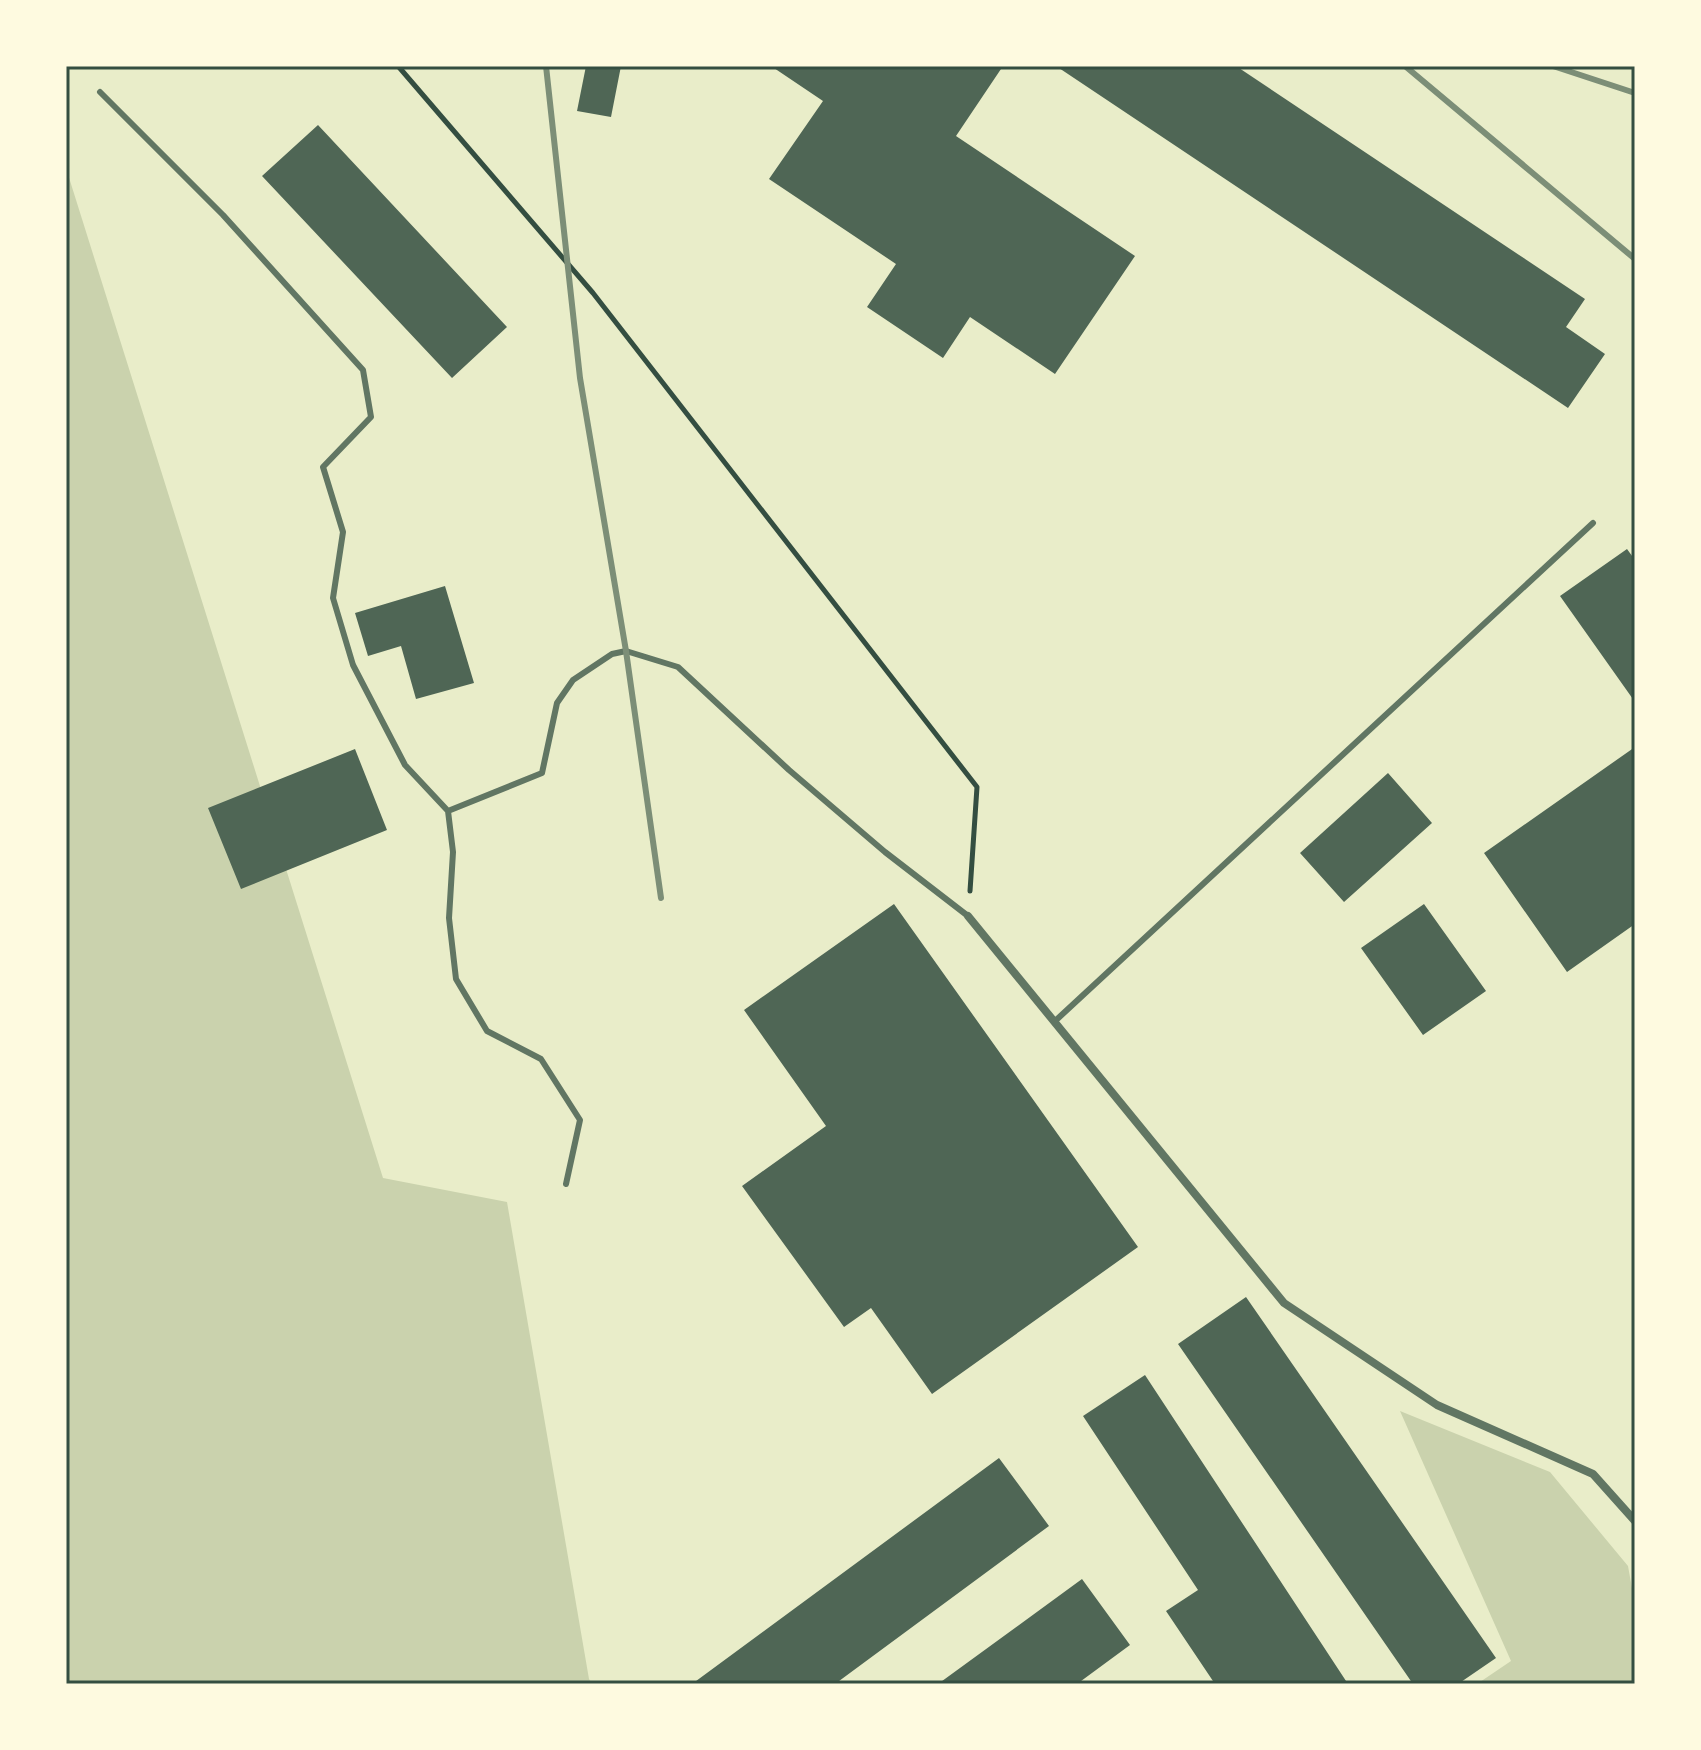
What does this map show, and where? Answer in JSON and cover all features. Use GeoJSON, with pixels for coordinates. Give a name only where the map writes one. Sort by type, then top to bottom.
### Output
{"type":"FeatureCollection","features":[{"type":"Feature","properties":{"kind":"street"},"geometry":{"type":"LineString","coordinates":[[968,916],[1284,1303],[1437,1405],[1593,1474],[1635,1521]]}},
{"type":"Feature","properties":{"kind":"lane"},"geometry":{"type":"LineString","coordinates":[[100,92],[223,215],[363,370],[371,417],[323,467],[343,532],[333,598],[353,665],[405,765],[448,811],[453,852],[449,918],[456,979],[487,1031],[541,1059],[580,1120],[566,1184]]}},
{"type":"Feature","properties":{"kind":"lane"},"geometry":{"type":"LineString","coordinates":[[1054,1022],[1593,523]]}},
{"type":"Feature","properties":{"kind":"lane"},"geometry":{"type":"LineString","coordinates":[[448,811],[542,773],[557,703],[573,680],[612,654],[626,651],[678,667],[801,780],[885,852],[968,916]]}},
{"type":"Feature","properties":{"kind":"path"},"geometry":{"type":"LineString","coordinates":[[398,66],[593,293],[977,787],[968,916]]}},
{"type":"Feature","properties":{"kind":"green space"},"geometry":{"type":"Polygon","coordinates":[[[66,168],[383,1178],[507,1202],[592,1684],[66,1684],[66,168]]]}},
{"type":"Feature","properties":{"kind":"green space"},"geometry":{"type":"Polygon","coordinates":[[[1400,1411],[1550,1472],[1628,1566],[1635,1605],[1635,1684],[1477,1684],[1511,1661],[1400,1411]]]}},
{"type":"Feature","properties":{"kind":"building"},"geometry":{"type":"Polygon","coordinates":[[[586,66],[621,66],[611,117],[577,111],[586,66]]]}},
{"type":"Feature","properties":{"kind":"building"},"geometry":{"type":"Polygon","coordinates":[[[771,66],[1003,66],[956,136],[1135,256],[1055,374],[970,317],[943,358],[867,307],[896,264],[769,179],[823,101],[771,66]]]}},
{"type":"Feature","properties":{"kind":"building"},"geometry":{"type":"Polygon","coordinates":[[[1056,66],[1236,66],[1585,299],[1566,327],[1605,354],[1568,408],[1056,66]]]}},
{"type":"Feature","properties":{"kind":"building"},"geometry":{"type":"Polygon","coordinates":[[[318,125],[507,327],[452,378],[262,176],[318,125]]]}},
{"type":"Feature","properties":{"kind":"building"},"geometry":{"type":"Polygon","coordinates":[[[1627,549],[1635,560],[1635,702],[1560,596],[1627,549]]]}},
{"type":"Feature","properties":{"kind":"building"},"geometry":{"type":"Polygon","coordinates":[[[445,586],[474,683],[416,699],[401,646],[368,656],[355,613],[445,586]]]}},
{"type":"Feature","properties":{"kind":"building"},"geometry":{"type":"Polygon","coordinates":[[[1635,747],[1635,924],[1567,972],[1484,853],[1635,747]]]}},
{"type":"Feature","properties":{"kind":"building"},"geometry":{"type":"Polygon","coordinates":[[[355,749],[387,830],[241,889],[208,808],[355,749]]]}},
{"type":"Feature","properties":{"kind":"building"},"geometry":{"type":"Polygon","coordinates":[[[1388,773],[1432,823],[1344,902],[1300,853],[1388,773]]]}},
{"type":"Feature","properties":{"kind":"building"},"geometry":{"type":"Polygon","coordinates":[[[894,904],[1138,1247],[932,1394],[871,1308],[844,1327],[742,1186],[826,1126],[744,1010],[894,904]]]}},
{"type":"Feature","properties":{"kind":"building"},"geometry":{"type":"Polygon","coordinates":[[[1424,904],[1486,991],[1423,1035],[1361,948],[1424,904]]]}},
{"type":"Feature","properties":{"kind":"building"},"geometry":{"type":"Polygon","coordinates":[[[1246,1297],[1496,1658],[1458,1684],[1413,1684],[1178,1344],[1246,1297]]]}},
{"type":"Feature","properties":{"kind":"building"},"geometry":{"type":"Polygon","coordinates":[[[1145,1375],[1348,1684],[1215,1684],[1166,1611],[1198,1590],[1083,1416],[1145,1375]]]}},
{"type":"Feature","properties":{"kind":"building"},"geometry":{"type":"Polygon","coordinates":[[[999,1458],[1049,1526],[835,1684],[692,1684],[999,1458]]]}},
{"type":"Feature","properties":{"kind":"building"},"geometry":{"type":"Polygon","coordinates":[[[1082,1579],[1130,1645],[1077,1684],[938,1684],[1082,1579]]]}},
{"type":"Feature","properties":{"kind":"railway"},"geometry":{"type":"LineString","coordinates":[[546,66],[580,378],[626,651],[661,898]]}},
{"type":"Feature","properties":{"kind":"railway"},"geometry":{"type":"LineString","coordinates":[[1405,66],[1635,259]]}},
{"type":"Feature","properties":{"kind":"railway"},"geometry":{"type":"LineString","coordinates":[[1553,66],[1635,93]]}}]}
